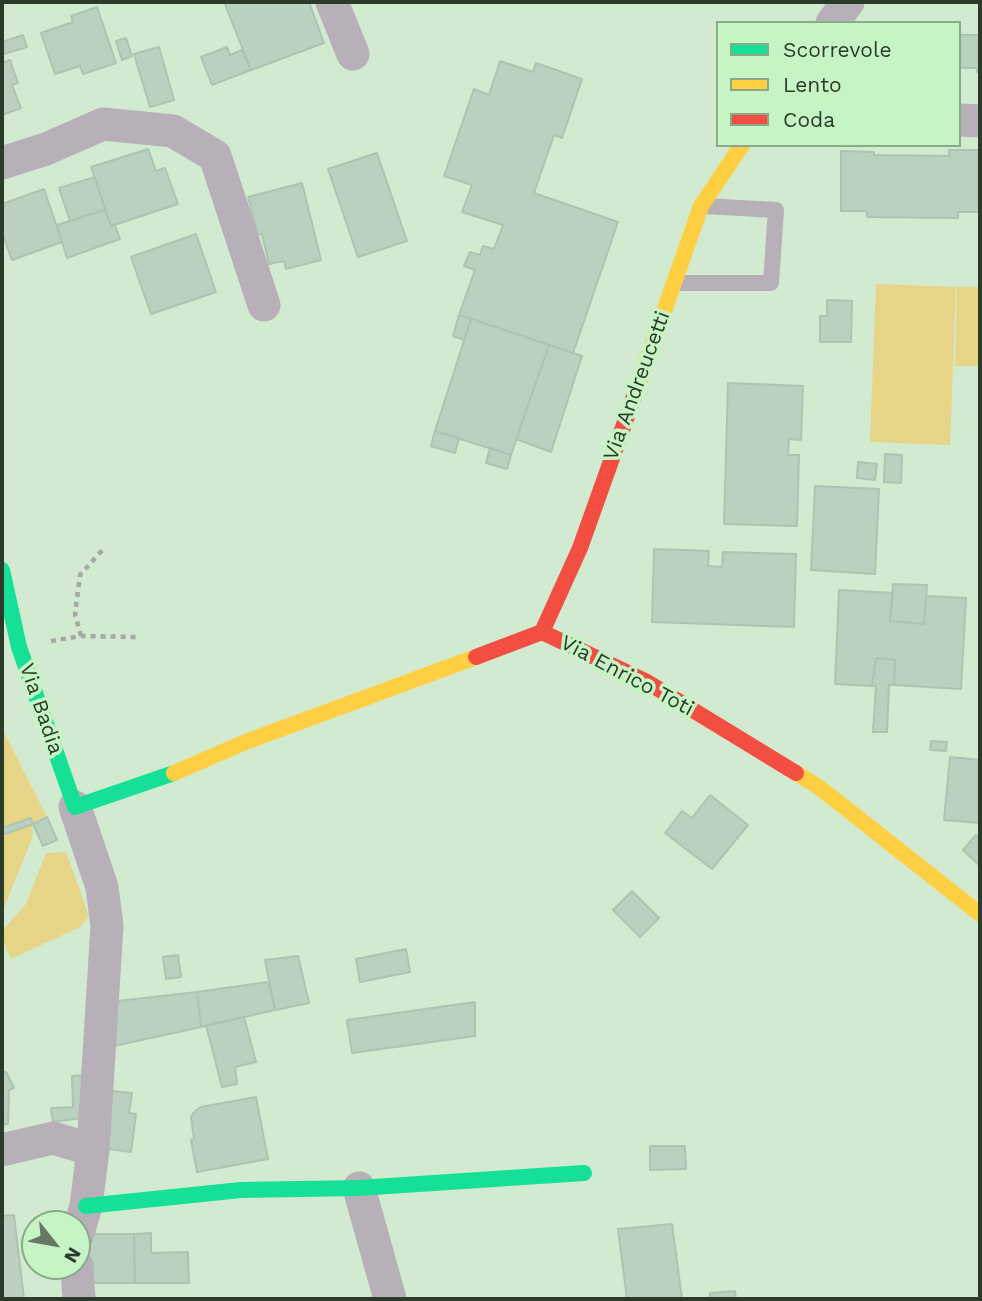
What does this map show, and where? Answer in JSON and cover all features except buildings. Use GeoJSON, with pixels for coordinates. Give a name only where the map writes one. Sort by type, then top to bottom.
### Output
{"type":"FeatureCollection","features":[{"type":"Feature","properties":{"kind":"street"},"geometry":{"type":"LineString","coordinates":[[332,2],[353,54]]}},
{"type":"Feature","properties":{"kind":"street"},"geometry":{"type":"LineString","coordinates":[[834,21],[848,2]]}},
{"type":"Feature","properties":{"kind":"street"},"geometry":{"type":"LineString","coordinates":[[961,120],[980,121]]}},
{"type":"Feature","properties":{"kind":"street"},"geometry":{"type":"LineString","coordinates":[[2,163],[46,149],[103,124],[173,131],[215,156],[264,305]]}},
{"type":"Feature","properties":{"kind":"street","name":"Via Andreucetti"},"geometry":{"type":"LineString","coordinates":[[542,632],[580,548],[701,206],[741,147]]}},
{"type":"Feature","properties":{"kind":"street","name":"Via Badia"},"geometry":{"type":"LineString","coordinates":[[2,570],[19,647],[75,807]]}},
{"type":"Feature","properties":{"kind":"street","name":"Via Enrico Toti"},"geometry":{"type":"LineString","coordinates":[[75,807],[149,783],[248,741],[542,632],[648,682],[820,788],[980,914]]}},
{"type":"Feature","properties":{"kind":"street"},"geometry":{"type":"LineString","coordinates":[[75,807],[102,887],[107,926],[93,1150],[84,1210]]}},
{"type":"Feature","properties":{"kind":"street"},"geometry":{"type":"LineString","coordinates":[[2,1150],[53,1138],[93,1150]]}},
{"type":"Feature","properties":{"kind":"street"},"geometry":{"type":"LineString","coordinates":[[91,1219],[241,1190],[359,1188],[584,1173]]}},
{"type":"Feature","properties":{"kind":"street"},"geometry":{"type":"LineString","coordinates":[[359,1188],[390,1299]]}},
{"type":"Feature","properties":{"kind":"street"},"geometry":{"type":"LineString","coordinates":[[77,1280],[79,1299]]}},
{"type":"Feature","properties":{"kind":"lane"},"geometry":{"type":"LineString","coordinates":[[674,283],[771,283],[776,210],[701,206]]}},
{"type":"Feature","properties":{"kind":"path"},"geometry":{"type":"LineString","coordinates":[[81,636],[75,614],[80,575],[105,547]]}},
{"type":"Feature","properties":{"kind":"path"},"geometry":{"type":"LineString","coordinates":[[19,647],[81,636],[137,637]]}},
{"type":"Feature","properties":{"kind":"shaded area"},"geometry":{"type":"Polygon","coordinates":[[[876,284],[956,287],[950,445],[870,442],[876,284]]]}},
{"type":"Feature","properties":{"kind":"shaded area"},"geometry":{"type":"Polygon","coordinates":[[[957,287],[980,287],[980,366],[955,366],[957,287]]]}},
{"type":"Feature","properties":{"kind":"shaded area"},"geometry":{"type":"Polygon","coordinates":[[[2,728],[47,817],[32,826],[33,836],[2,913],[2,728]]]}},
{"type":"Feature","properties":{"kind":"shaded area"},"geometry":{"type":"Polygon","coordinates":[[[66,852],[89,916],[80,927],[11,959],[2,939],[2,931],[26,904],[46,853],[66,852]]]}},
{"type":"Feature","properties":{"kind":"traffic: fast"},"geometry":{"type":"LineString","coordinates":[[2,570],[19,647],[75,807],[174,773]]}},
{"type":"Feature","properties":{"kind":"traffic: fast"},"geometry":{"type":"LineString","coordinates":[[86,1206],[241,1190],[359,1188],[584,1173]]}},
{"type":"Feature","properties":{"kind":"traffic: slow"},"geometry":{"type":"LineString","coordinates":[[636,391],[701,206],[741,147]]}},
{"type":"Feature","properties":{"kind":"traffic: slow"},"geometry":{"type":"LineString","coordinates":[[174,773],[248,741],[476,657]]}},
{"type":"Feature","properties":{"kind":"traffic: slow"},"geometry":{"type":"LineString","coordinates":[[796,773],[820,788],[980,914]]}},
{"type":"Feature","properties":{"kind":"traffic: jam"},"geometry":{"type":"LineString","coordinates":[[542,632],[580,548],[636,391]]}},
{"type":"Feature","properties":{"kind":"traffic: jam"},"geometry":{"type":"LineString","coordinates":[[476,657],[542,632],[647,682],[796,773]]}}]}
